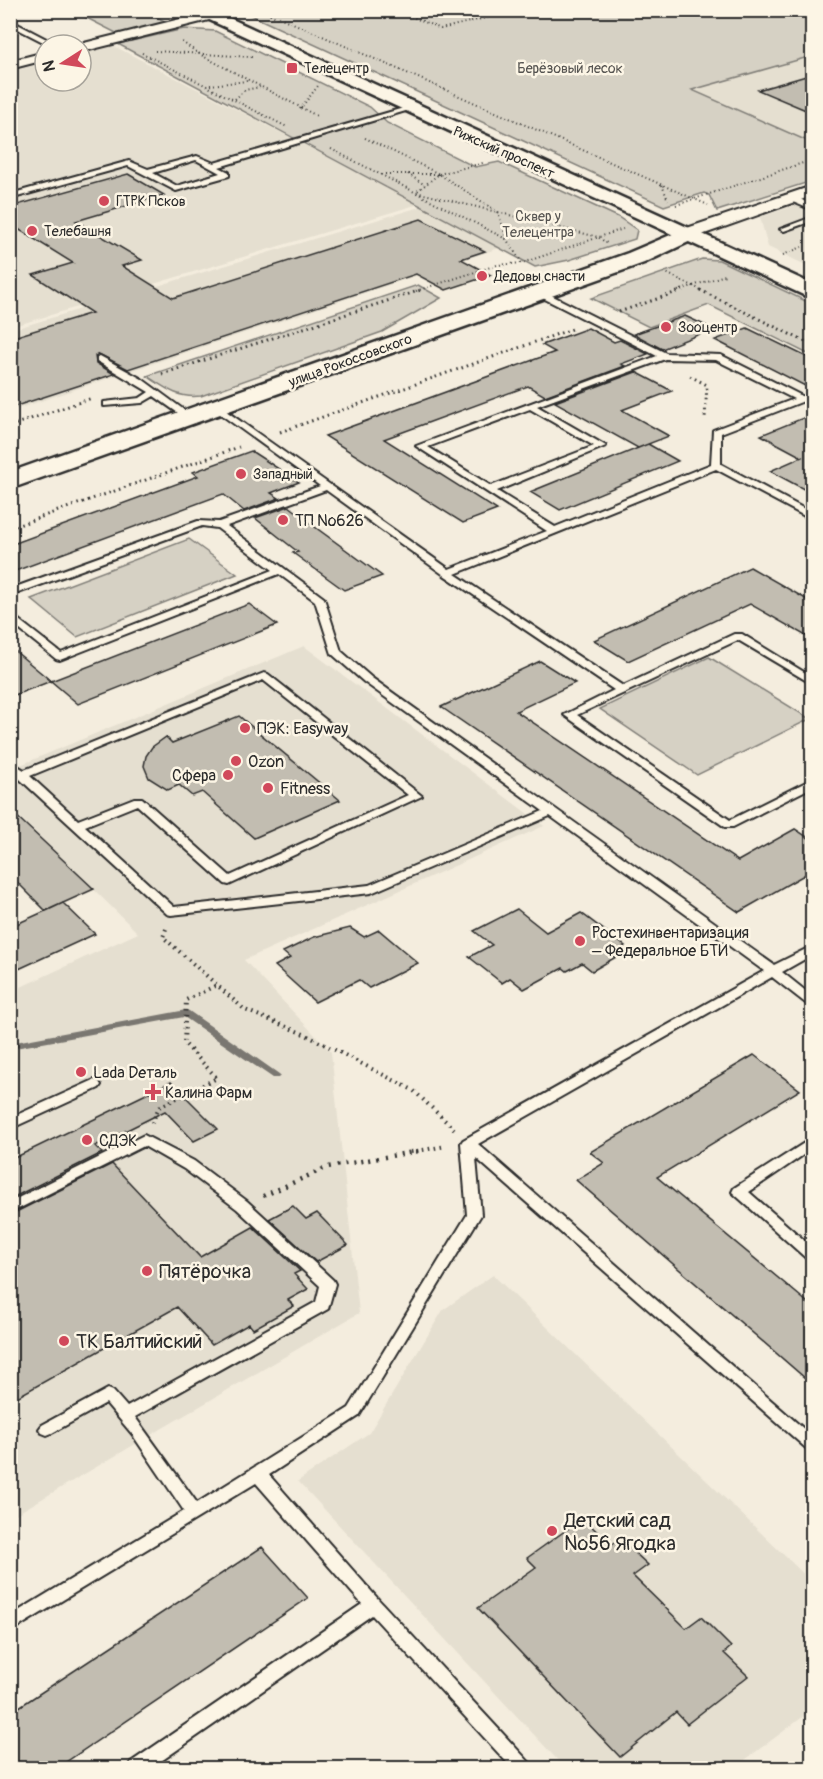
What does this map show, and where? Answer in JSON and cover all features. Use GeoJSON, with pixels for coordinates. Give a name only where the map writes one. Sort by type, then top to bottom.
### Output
{"type":"FeatureCollection","features":[{"type":"Feature","properties":{"kind":"main road","name":"Рижский проспект"},"geometry":{"type":"LineString","coordinates":[[202,13],[407,109],[813,292]]}},
{"type":"Feature","properties":{"kind":"main road","name":"улица Рокоссовского"},"geometry":{"type":"LineString","coordinates":[[10,481],[219,409],[636,258],[687,234]]}},
{"type":"Feature","properties":{"kind":"street"},"geometry":{"type":"LineString","coordinates":[[93,45],[163,29],[202,13]]}},
{"type":"Feature","properties":{"kind":"street"},"geometry":{"type":"LineString","coordinates":[[10,65],[33,59]]}},
{"type":"Feature","properties":{"kind":"street"},"geometry":{"type":"LineString","coordinates":[[687,234],[813,191]]}},
{"type":"Feature","properties":{"kind":"lane"},"geometry":{"type":"LineString","coordinates":[[10,22],[14,27],[33,36]]}},
{"type":"Feature","properties":{"kind":"lane"},"geometry":{"type":"LineString","coordinates":[[213,166],[407,109]]}},
{"type":"Feature","properties":{"kind":"lane"},"geometry":{"type":"LineString","coordinates":[[10,197],[129,163],[176,189],[226,174],[197,158],[147,172]]}},
{"type":"Feature","properties":{"kind":"lane"},"geometry":{"type":"LineString","coordinates":[[791,198],[813,208]]}},
{"type":"Feature","properties":{"kind":"lane"},"geometry":{"type":"LineString","coordinates":[[784,229],[813,219]]}},
{"type":"Feature","properties":{"kind":"lane"},"geometry":{"type":"LineString","coordinates":[[538,292],[660,358]]}},
{"type":"Feature","properties":{"kind":"lane"},"geometry":{"type":"LineString","coordinates":[[554,531],[421,446],[660,358],[718,357],[801,399],[716,432],[716,465]]}},
{"type":"Feature","properties":{"kind":"lane"},"geometry":{"type":"LineString","coordinates":[[100,359],[139,381],[191,418]]}},
{"type":"Feature","properties":{"kind":"lane"},"geometry":{"type":"LineString","coordinates":[[107,404],[142,400],[155,392]]}},
{"type":"Feature","properties":{"kind":"lane"},"geometry":{"type":"LineString","coordinates":[[490,490],[601,446],[531,405]]}},
{"type":"Feature","properties":{"kind":"lane"},"geometry":{"type":"LineString","coordinates":[[219,409],[448,573],[622,690]]}},
{"type":"Feature","properties":{"kind":"lane"},"geometry":{"type":"LineString","coordinates":[[448,573],[716,465],[813,517]]}},
{"type":"Feature","properties":{"kind":"lane"},"geometry":{"type":"LineString","coordinates":[[10,593],[201,524],[220,525],[328,486]]}},
{"type":"Feature","properties":{"kind":"lane"},"geometry":{"type":"LineString","coordinates":[[220,525],[320,600],[336,652],[368,680],[813,1002]]}},
{"type":"Feature","properties":{"kind":"lane"},"geometry":{"type":"LineString","coordinates":[[10,616],[60,657],[279,571]]}},
{"type":"Feature","properties":{"kind":"lane"},"geometry":{"type":"LineString","coordinates":[[812,782],[729,825],[569,715],[738,636],[813,681]]}},
{"type":"Feature","properties":{"kind":"lane"},"geometry":{"type":"LineString","coordinates":[[22,775],[264,676],[416,796],[228,881],[138,800],[77,825]]}},
{"type":"Feature","properties":{"kind":"lane"},"geometry":{"type":"LineString","coordinates":[[10,764],[171,911],[371,889],[550,812]]}},
{"type":"Feature","properties":{"kind":"lane"},"geometry":{"type":"LineString","coordinates":[[468,1143],[772,971],[813,951]]}},
{"type":"Feature","properties":{"kind":"lane"},"geometry":{"type":"LineString","coordinates":[[10,1124],[94,1085]]}},
{"type":"Feature","properties":{"kind":"lane"},"geometry":{"type":"LineString","coordinates":[[10,1208],[144,1140],[189,1165],[242,1205],[328,1284],[323,1305],[125,1415]]}},
{"type":"Feature","properties":{"kind":"lane"},"geometry":{"type":"LineString","coordinates":[[468,1143],[813,1445]]}},
{"type":"Feature","properties":{"kind":"lane"},"geometry":{"type":"LineString","coordinates":[[10,1625],[258,1474],[354,1412],[474,1215],[468,1143]]}},
{"type":"Feature","properties":{"kind":"lane"},"geometry":{"type":"LineString","coordinates":[[813,1143],[739,1192],[813,1255]]}},
{"type":"Feature","properties":{"kind":"lane"},"geometry":{"type":"LineString","coordinates":[[47,1429],[108,1395],[125,1415],[194,1512]]}},
{"type":"Feature","properties":{"kind":"lane"},"geometry":{"type":"LineString","coordinates":[[258,1474],[373,1605],[524,1768]]}},
{"type":"Feature","properties":{"kind":"lane"},"geometry":{"type":"LineString","coordinates":[[137,1768],[373,1605]]}},
{"type":"Feature","properties":{"kind":"path"},"geometry":{"type":"LineString","coordinates":[[396,10],[441,29],[517,10]]}},
{"type":"Feature","properties":{"kind":"path"},"geometry":{"type":"LineString","coordinates":[[792,10],[813,19]]}},
{"type":"Feature","properties":{"kind":"path"},"geometry":{"type":"LineString","coordinates":[[279,17],[696,199]]}},
{"type":"Feature","properties":{"kind":"path"},"geometry":{"type":"LineString","coordinates":[[134,49],[262,58]]}},
{"type":"Feature","properties":{"kind":"path"},"geometry":{"type":"LineString","coordinates":[[210,86],[249,81]]}},
{"type":"Feature","properties":{"kind":"path"},"geometry":{"type":"LineString","coordinates":[[234,84],[245,90]]}},
{"type":"Feature","properties":{"kind":"path"},"geometry":{"type":"LineString","coordinates":[[300,109],[319,85]]}},
{"type":"Feature","properties":{"kind":"path"},"geometry":{"type":"LineString","coordinates":[[235,99],[245,90],[260,87]]}},
{"type":"Feature","properties":{"kind":"path"},"geometry":{"type":"LineString","coordinates":[[662,184],[670,207],[813,160]]}},
{"type":"Feature","properties":{"kind":"path"},"geometry":{"type":"LineString","coordinates":[[382,174],[439,174],[461,169]]}},
{"type":"Feature","properties":{"kind":"path"},"geometry":{"type":"LineString","coordinates":[[406,174],[425,185]]}},
{"type":"Feature","properties":{"kind":"path"},"geometry":{"type":"LineString","coordinates":[[439,174],[416,192],[598,237],[614,247]]}},
{"type":"Feature","properties":{"kind":"path"},"geometry":{"type":"LineString","coordinates":[[139,381],[497,265],[522,262],[652,218]]}},
{"type":"Feature","properties":{"kind":"path"},"geometry":{"type":"LineString","coordinates":[[10,528],[802,247]]}},
{"type":"Feature","properties":{"kind":"path"},"geometry":{"type":"LineString","coordinates":[[664,272],[813,345]]}},
{"type":"Feature","properties":{"kind":"path"},"geometry":{"type":"LineString","coordinates":[[660,358],[707,385],[702,470]]}},
{"type":"Feature","properties":{"kind":"path"},"geometry":{"type":"LineString","coordinates":[[10,426],[96,396]]}},
{"type":"Feature","properties":{"kind":"path"},"geometry":{"type":"LineString","coordinates":[[171,911],[163,937],[245,1010],[304,1034],[413,1089],[468,1143]]}},
{"type":"Feature","properties":{"kind":"path"},"geometry":{"type":"LineString","coordinates":[[144,1140],[159,1107],[217,1078],[184,1043],[184,1023],[186,1000],[217,985]]}},
{"type":"Feature","properties":{"kind":"path"},"geometry":{"type":"LineString","coordinates":[[242,1205],[328,1167],[468,1143]]}},
{"type":"Feature","properties":{"kind":"shaded area"},"geometry":{"type":"Polygon","coordinates":[[[114,46],[419,204],[11,327],[10,72],[33,66],[33,93],[93,93],[93,51],[114,46]]]}},
{"type":"Feature","properties":{"kind":"shaded area"},"geometry":{"type":"Polygon","coordinates":[[[812,56],[812,143],[692,90],[812,56]]]}},
{"type":"Feature","properties":{"kind":"shaded area"},"geometry":{"type":"Polygon","coordinates":[[[812,200],[812,268],[768,247],[760,217],[812,200]]]}},
{"type":"Feature","properties":{"kind":"shaded area"},"geometry":{"type":"Polygon","coordinates":[[[423,206],[502,247],[11,411],[11,330],[423,206]]]}},
{"type":"Feature","properties":{"kind":"shaded area"},"geometry":{"type":"Polygon","coordinates":[[[304,646],[544,826],[244,960],[331,1052],[359,1313],[11,1517],[10,992],[138,933],[11,808],[11,769],[304,646]]]}},
{"type":"Feature","properties":{"kind":"shaded area","name":"Детский сад №56 Ягодка"},"geometry":{"type":"Polygon","coordinates":[[[493,1275],[812,1582],[812,1710],[734,1768],[565,1768],[298,1481],[369,1433],[443,1310],[493,1275]]]}},
{"type":"Feature","properties":{"kind":"green space"},"geometry":{"type":"Polygon","coordinates":[[[73,11],[144,11],[171,24],[124,37],[73,11]]]}},
{"type":"Feature","properties":{"kind":"green space","name":"Берёзовый лесок"},"geometry":{"type":"Polygon","coordinates":[[[242,11],[812,11],[812,56],[692,90],[812,143],[812,181],[717,211],[709,195],[704,193],[664,206],[242,11]]]}},
{"type":"Feature","properties":{"kind":"green space","name":"Сквер у Телецентра"},"geometry":{"type":"Polygon","coordinates":[[[184,29],[215,31],[370,107],[387,123],[475,167],[499,162],[618,217],[637,230],[635,239],[569,260],[535,267],[118,44],[184,29]]]}},
{"type":"Feature","properties":{"kind":"green space"},"geometry":{"type":"Polygon","coordinates":[[[702,259],[719,260],[812,304],[812,356],[709,305],[649,327],[591,298],[702,259]]]}},
{"type":"Feature","properties":{"kind":"green space"},"geometry":{"type":"Polygon","coordinates":[[[418,285],[441,298],[382,332],[201,396],[179,394],[147,376],[418,285]]]}},
{"type":"Feature","properties":{"kind":"green space"},"geometry":{"type":"Polygon","coordinates":[[[189,539],[237,574],[77,637],[31,599],[189,539]]]}},
{"type":"Feature","properties":{"kind":"green space"},"geometry":{"type":"Polygon","coordinates":[[[709,657],[810,719],[697,775],[600,709],[709,657]]]}},
{"type":"Feature","properties":{"kind":"building"},"geometry":{"type":"Polygon","coordinates":[[[813,74],[813,113],[758,90],[813,74]]]}},
{"type":"Feature","properties":{"kind":"building"},"geometry":{"type":"Polygon","coordinates":[[[128,174],[164,195],[76,221],[142,260],[122,266],[173,298],[421,219],[485,251],[461,259],[491,275],[446,290],[416,274],[128,369],[99,354],[95,356],[96,363],[114,374],[10,408],[10,338],[92,313],[33,275],[73,263],[10,224],[10,207],[128,174]]]}},
{"type":"Feature","properties":{"kind":"building"},"geometry":{"type":"Polygon","coordinates":[[[685,316],[713,329],[662,349],[634,334],[685,316]]]}},
{"type":"Feature","properties":{"kind":"building"},"geometry":{"type":"Polygon","coordinates":[[[588,328],[614,342],[620,340],[648,354],[621,364],[625,366],[545,396],[528,386],[384,439],[497,510],[463,523],[325,436],[555,352],[542,345],[588,328]]]}},
{"type":"Feature","properties":{"kind":"building"},"geometry":{"type":"Polygon","coordinates":[[[747,328],[813,360],[813,390],[715,340],[747,328]]]}},
{"type":"Feature","properties":{"kind":"building"},"geometry":{"type":"Polygon","coordinates":[[[636,372],[672,391],[622,410],[669,436],[638,448],[555,402],[636,372]]]}},
{"type":"Feature","properties":{"kind":"building"},"geometry":{"type":"Polygon","coordinates":[[[813,414],[813,494],[770,471],[802,457],[761,435],[813,414]]]}},
{"type":"Feature","properties":{"kind":"building"},"geometry":{"type":"Polygon","coordinates":[[[648,444],[678,461],[560,510],[530,492],[648,444]]]}},
{"type":"Feature","properties":{"kind":"building"},"geometry":{"type":"Polygon","coordinates":[[[251,451],[299,482],[271,493],[279,498],[244,511],[223,494],[10,573],[10,545],[198,476],[193,472],[251,451]]]}},
{"type":"Feature","properties":{"kind":"building"},"geometry":{"type":"Polygon","coordinates":[[[289,506],[382,576],[344,590],[293,553],[298,552],[255,518],[289,506]]]}},
{"type":"Feature","properties":{"kind":"building"},"geometry":{"type":"Polygon","coordinates":[[[750,567],[813,603],[813,640],[750,604],[628,661],[594,640],[750,567]]]}},
{"type":"Feature","properties":{"kind":"building"},"geometry":{"type":"Polygon","coordinates":[[[249,604],[277,625],[78,704],[51,681],[249,604]]]}},
{"type":"Feature","properties":{"kind":"building"},"geometry":{"type":"Polygon","coordinates":[[[10,647],[51,681],[10,697],[10,647]]]}},
{"type":"Feature","properties":{"kind":"building"},"geometry":{"type":"Polygon","coordinates":[[[540,661],[575,683],[516,711],[738,861],[795,829],[813,841],[813,870],[739,912],[441,707],[540,661]]]}},
{"type":"Feature","properties":{"kind":"building","name":"Сфера"},"geometry":{"type":"Polygon","coordinates":[[[239,716],[340,800],[254,838],[202,792],[192,796],[179,785],[168,790],[149,778],[144,766],[146,756],[152,747],[166,737],[172,743],[239,716]]]}},
{"type":"Feature","properties":{"kind":"building"},"geometry":{"type":"Polygon","coordinates":[[[10,810],[94,889],[63,903],[95,934],[10,973],[10,927],[46,911],[10,875],[10,810]]]}},
{"type":"Feature","properties":{"kind":"building"},"geometry":{"type":"Polygon","coordinates":[[[517,909],[546,932],[581,913],[625,946],[611,954],[616,957],[592,971],[582,963],[567,971],[563,968],[524,989],[510,978],[502,983],[469,957],[492,945],[474,931],[517,909]]]}},
{"type":"Feature","properties":{"kind":"building"},"geometry":{"type":"Polygon","coordinates":[[[350,928],[364,937],[379,930],[418,963],[369,988],[359,980],[315,1002],[275,966],[290,958],[283,952],[314,937],[350,928]]]}},
{"type":"Feature","properties":{"kind":"building"},"geometry":{"type":"Polygon","coordinates":[[[754,1055],[800,1090],[657,1177],[813,1307],[813,1385],[576,1180],[604,1163],[590,1152],[754,1055]]]}},
{"type":"Feature","properties":{"kind":"building"},"geometry":{"type":"Polygon","coordinates":[[[171,1082],[218,1129],[194,1141],[165,1111],[95,1146],[102,1153],[10,1199],[10,1160],[171,1082]]]}},
{"type":"Feature","properties":{"kind":"building","name":"ТК Балтийский"},"geometry":{"type":"Polygon","coordinates":[[[112,1164],[200,1257],[253,1227],[300,1271],[294,1274],[308,1289],[288,1300],[294,1306],[253,1329],[249,1324],[212,1345],[177,1307],[10,1401],[10,1215],[112,1164]]]}},
{"type":"Feature","properties":{"kind":"building"},"geometry":{"type":"Polygon","coordinates":[[[293,1206],[306,1219],[317,1213],[348,1245],[316,1262],[269,1219],[293,1206]]]}},
{"type":"Feature","properties":{"kind":"building"},"geometry":{"type":"Polygon","coordinates":[[[583,1518],[611,1545],[620,1539],[648,1565],[633,1576],[686,1628],[701,1617],[731,1647],[724,1653],[748,1676],[687,1724],[676,1712],[620,1757],[478,1608],[536,1567],[527,1558],[583,1518]]]}},
{"type":"Feature","properties":{"kind":"building"},"geometry":{"type":"Polygon","coordinates":[[[262,1547],[308,1598],[57,1768],[10,1768],[10,1713],[262,1547]]]}},
{"type":"Feature","properties":{"kind":"waterway"},"geometry":{"type":"LineString","coordinates":[[10,1046],[186,1013],[276,1076]]}},
{"type":"Feature","properties":{"kind":"place","name":"Телецентр"},"geometry":{"type":"Point","coordinates":[292,68]}},
{"type":"Feature","properties":{"kind":"place","name":"ГТРК Псков"},"geometry":{"type":"Point","coordinates":[104,201]}},
{"type":"Feature","properties":{"kind":"place","name":"Телебашня"},"geometry":{"type":"Point","coordinates":[32,231]}},
{"type":"Feature","properties":{"kind":"place","name":"Дедовы снасти"},"geometry":{"type":"Point","coordinates":[482,276]}},
{"type":"Feature","properties":{"kind":"place","name":"Зооцентр"},"geometry":{"type":"Point","coordinates":[666,327]}},
{"type":"Feature","properties":{"kind":"place","name":"Западный"},"geometry":{"type":"Point","coordinates":[241,474]}},
{"type":"Feature","properties":{"kind":"place","name":"ТП №626"},"geometry":{"type":"Point","coordinates":[283,520]}},
{"type":"Feature","properties":{"kind":"place","name":"ПЭК: Easyway"},"geometry":{"type":"Point","coordinates":[245,728]}},
{"type":"Feature","properties":{"kind":"place","name":"Ozon"},"geometry":{"type":"Point","coordinates":[236,761]}},
{"type":"Feature","properties":{"kind":"place","name":"Сфера"},"geometry":{"type":"Point","coordinates":[228,775]}},
{"type":"Feature","properties":{"kind":"place","name":"Fitness"},"geometry":{"type":"Point","coordinates":[268,788]}},
{"type":"Feature","properties":{"kind":"place","name":"Ростехинвентаризация – Федеральное БТИ"},"geometry":{"type":"Point","coordinates":[580,941]}},
{"type":"Feature","properties":{"kind":"place","name":"Lada Dеталь"},"geometry":{"type":"Point","coordinates":[81,1072]}},
{"type":"Feature","properties":{"kind":"place","name":"Калина Фарм"},"geometry":{"type":"Point","coordinates":[153,1092]}},
{"type":"Feature","properties":{"kind":"place","name":"СДЭК"},"geometry":{"type":"Point","coordinates":[87,1140]}},
{"type":"Feature","properties":{"kind":"place","name":"Пятёрочка"},"geometry":{"type":"Point","coordinates":[147,1271]}},
{"type":"Feature","properties":{"kind":"place","name":"ТК Балтийский"},"geometry":{"type":"Point","coordinates":[64,1341]}},
{"type":"Feature","properties":{"kind":"place","name":"Детский сад №56 Ягодка"},"geometry":{"type":"Point","coordinates":[552,1531]}}]}
